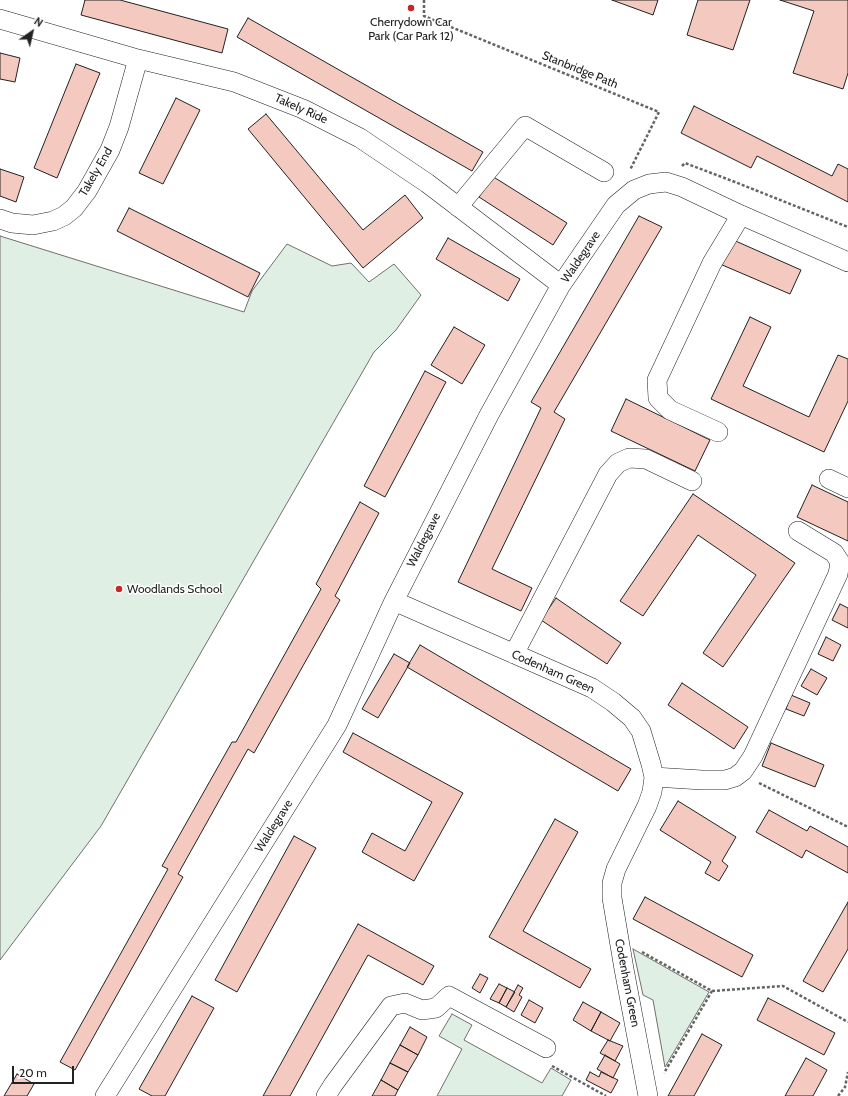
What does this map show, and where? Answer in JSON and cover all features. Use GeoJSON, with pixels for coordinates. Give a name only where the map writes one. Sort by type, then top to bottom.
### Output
{"type":"FeatureCollection","features":[{"type":"Feature","properties":{"kind":"street","name":"Takely Ride"},"geometry":{"type":"LineString","coordinates":[[0,19],[138,59],[234,82],[303,109],[360,138],[458,207],[562,285]]}},
{"type":"Feature","properties":{"kind":"street","name":"Takely End"},"geometry":{"type":"LineString","coordinates":[[0,219],[12,223],[33,225],[53,221],[64,216],[74,208],[92,184],[110,150],[119,127],[138,59]]}},
{"type":"Feature","properties":{"kind":"street"},"geometry":{"type":"LineString","coordinates":[[458,207],[524,126],[604,172]]}},
{"type":"Feature","properties":{"kind":"street","name":"Waldegrave"},"geometry":{"type":"LineString","coordinates":[[109,1095],[337,725],[394,601],[464,462],[562,285],[616,205],[634,190],[648,184],[666,182],[682,187],[741,215],[848,262]]}},
{"type":"Feature","properties":{"kind":"street"},"geometry":{"type":"LineString","coordinates":[[718,432],[670,410],[658,398],[657,380],[712,263],[741,215]]}},
{"type":"Feature","properties":{"kind":"street"},"geometry":{"type":"LineString","coordinates":[[514,654],[608,474],[618,463],[630,458],[646,459],[692,481]]}},
{"type":"Feature","properties":{"kind":"street"},"geometry":{"type":"LineString","coordinates":[[829,479],[848,488]]}},
{"type":"Feature","properties":{"kind":"street"},"geometry":{"type":"LineString","coordinates":[[654,777],[725,780],[735,777],[743,771],[753,756],[838,574],[840,562],[834,553],[798,531]]}},
{"type":"Feature","properties":{"kind":"street","name":"Codenham Green"},"geometry":{"type":"LineString","coordinates":[[394,601],[592,688],[613,702],[632,718],[641,731],[646,743],[654,777],[652,792],[612,883],[612,898],[648,1096]]}},
{"type":"Feature","properties":{"kind":"street"},"geometry":{"type":"LineString","coordinates":[[326,1096],[391,1006],[405,1003],[422,1010],[436,1008],[449,996],[546,1048]]}},
{"type":"Feature","properties":{"kind":"path","name":"Stanbridge Path"},"geometry":{"type":"LineString","coordinates":[[424,0],[424,16],[660,112],[622,186],[628,194]]}},
{"type":"Feature","properties":{"kind":"path"},"geometry":{"type":"LineString","coordinates":[[756,782],[848,827]]}},
{"type":"Feature","properties":{"kind":"path"},"geometry":{"type":"LineString","coordinates":[[637,950],[712,991],[783,986],[848,1022]]}},
{"type":"Feature","properties":{"kind":"path"},"geometry":{"type":"LineString","coordinates":[[664,1074],[712,991]]}},
{"type":"Feature","properties":{"kind":"path"},"geometry":{"type":"LineString","coordinates":[[546,1048],[547,1064],[606,1096]]}},
{"type":"Feature","properties":{"kind":"path"},"geometry":{"type":"LineString","coordinates":[[838,1096],[845,1087],[848,1072]]}},
{"type":"Feature","properties":{"kind":"green space","name":"Woodlands School"},"geometry":{"type":"Polygon","coordinates":[[[0,236],[244,312],[252,291],[287,244],[332,266],[351,263],[369,282],[394,264],[421,295],[396,330],[374,352],[101,826],[0,960],[0,236]]]}},
{"type":"Feature","properties":{"kind":"green space"},"geometry":{"type":"Polygon","coordinates":[[[633,949],[709,992],[665,1067],[653,1000],[643,995],[633,949]]]}},
{"type":"Feature","properties":{"kind":"green space"},"geometry":{"type":"Polygon","coordinates":[[[452,1014],[472,1025],[464,1040],[542,1083],[551,1068],[571,1080],[562,1096],[437,1096],[462,1049],[439,1036],[452,1014]]]}},
{"type":"Feature","properties":{"kind":"building"},"geometry":{"type":"Polygon","coordinates":[[[85,0],[120,0],[228,29],[222,53],[81,15],[85,0]]]}},
{"type":"Feature","properties":{"kind":"building"},"geometry":{"type":"Polygon","coordinates":[[[612,0],[658,0],[653,15],[612,0]]]}},
{"type":"Feature","properties":{"kind":"building"},"geometry":{"type":"Polygon","coordinates":[[[698,0],[750,0],[733,50],[687,35],[698,0]]]}},
{"type":"Feature","properties":{"kind":"building"},"geometry":{"type":"Polygon","coordinates":[[[780,0],[848,0],[848,73],[843,89],[793,73],[814,11],[780,0]]]}},
{"type":"Feature","properties":{"kind":"building"},"geometry":{"type":"Polygon","coordinates":[[[248,18],[483,152],[472,171],[237,37],[248,18]]]}},
{"type":"Feature","properties":{"kind":"building"},"geometry":{"type":"Polygon","coordinates":[[[0,53],[20,58],[15,82],[0,79],[0,53]]]}},
{"type":"Feature","properties":{"kind":"building"},"geometry":{"type":"Polygon","coordinates":[[[76,64],[100,73],[57,178],[34,168],[76,64]]]}},
{"type":"Feature","properties":{"kind":"building"},"geometry":{"type":"Polygon","coordinates":[[[176,98],[200,110],[163,184],[139,173],[176,98]]]}},
{"type":"Feature","properties":{"kind":"building"},"geometry":{"type":"Polygon","coordinates":[[[694,106],[832,176],[838,164],[848,169],[848,202],[757,156],[751,168],[681,133],[694,106]]]}},
{"type":"Feature","properties":{"kind":"building"},"geometry":{"type":"Polygon","coordinates":[[[266,114],[363,230],[405,195],[423,218],[363,268],[248,129],[266,114]]]}},
{"type":"Feature","properties":{"kind":"building"},"geometry":{"type":"Polygon","coordinates":[[[0,169],[24,177],[16,202],[0,196],[0,169]]]}},
{"type":"Feature","properties":{"kind":"building"},"geometry":{"type":"Polygon","coordinates":[[[492,176],[567,223],[553,245],[479,197],[492,176]]]}},
{"type":"Feature","properties":{"kind":"building"},"geometry":{"type":"Polygon","coordinates":[[[129,208],[260,273],[248,297],[117,231],[129,208]]]}},
{"type":"Feature","properties":{"kind":"building"},"geometry":{"type":"Polygon","coordinates":[[[639,216],[662,227],[554,412],[565,419],[492,569],[532,588],[521,611],[458,582],[541,408],[531,402],[639,216]]]}},
{"type":"Feature","properties":{"kind":"building"},"geometry":{"type":"Polygon","coordinates":[[[448,238],[520,279],[508,301],[436,259],[448,238]]]}},
{"type":"Feature","properties":{"kind":"building"},"geometry":{"type":"Polygon","coordinates":[[[731,239],[801,270],[790,294],[720,264],[731,239]]]}},
{"type":"Feature","properties":{"kind":"building"},"geometry":{"type":"Polygon","coordinates":[[[750,317],[771,327],[743,386],[809,417],[838,355],[848,359],[848,401],[824,452],[711,399],[750,317]]]}},
{"type":"Feature","properties":{"kind":"building"},"geometry":{"type":"Polygon","coordinates":[[[454,327],[485,345],[462,384],[431,365],[454,327]]]}},
{"type":"Feature","properties":{"kind":"building"},"geometry":{"type":"Polygon","coordinates":[[[425,371],[446,382],[385,497],[364,486],[425,371]]]}},
{"type":"Feature","properties":{"kind":"building"},"geometry":{"type":"Polygon","coordinates":[[[626,399],[710,440],[695,471],[611,431],[626,399]]]}},
{"type":"Feature","properties":{"kind":"building"},"geometry":{"type":"Polygon","coordinates":[[[812,485],[848,502],[848,541],[797,517],[812,485]]]}},
{"type":"Feature","properties":{"kind":"building"},"geometry":{"type":"Polygon","coordinates":[[[693,494],[795,563],[723,667],[703,653],[756,575],[698,535],[643,616],[620,601],[693,494]]]}},
{"type":"Feature","properties":{"kind":"building"},"geometry":{"type":"Polygon","coordinates":[[[360,502],[379,513],[335,596],[340,600],[254,753],[248,749],[178,874],[183,877],[75,1070],[60,1062],[168,869],[162,866],[232,742],[236,742],[321,589],[316,584],[360,502]]]}},
{"type":"Feature","properties":{"kind":"building"},"geometry":{"type":"Polygon","coordinates":[[[556,598],[621,643],[607,664],[541,620],[556,598]]]}},
{"type":"Feature","properties":{"kind":"building"},"geometry":{"type":"Polygon","coordinates":[[[840,604],[848,608],[848,628],[832,620],[840,604]]]}},
{"type":"Feature","properties":{"kind":"building"},"geometry":{"type":"Polygon","coordinates":[[[826,637],[841,645],[833,661],[818,654],[826,637]]]}},
{"type":"Feature","properties":{"kind":"building"},"geometry":{"type":"Polygon","coordinates":[[[420,645],[631,769],[618,791],[407,667],[420,645]]]}},
{"type":"Feature","properties":{"kind":"building"},"geometry":{"type":"Polygon","coordinates":[[[394,654],[410,663],[378,718],[362,709],[394,654]]]}},
{"type":"Feature","properties":{"kind":"building"},"geometry":{"type":"Polygon","coordinates":[[[811,669],[827,678],[817,695],[801,686],[811,669]]]}},
{"type":"Feature","properties":{"kind":"building"},"geometry":{"type":"Polygon","coordinates":[[[682,683],[748,727],[734,749],[668,705],[682,683]]]}},
{"type":"Feature","properties":{"kind":"building"},"geometry":{"type":"Polygon","coordinates":[[[791,695],[810,703],[804,716],[786,709],[791,695]]]}},
{"type":"Feature","properties":{"kind":"building"},"geometry":{"type":"Polygon","coordinates":[[[353,733],[463,793],[414,881],[362,852],[372,833],[405,851],[432,802],[343,752],[353,733]]]}},
{"type":"Feature","properties":{"kind":"building"},"geometry":{"type":"Polygon","coordinates":[[[771,743],[824,765],[815,787],[762,766],[771,743]]]}},
{"type":"Feature","properties":{"kind":"building"},"geometry":{"type":"Polygon","coordinates":[[[678,801],[736,837],[722,861],[728,866],[719,881],[705,873],[711,862],[660,830],[678,801]]]}},
{"type":"Feature","properties":{"kind":"building"},"geometry":{"type":"Polygon","coordinates":[[[769,810],[807,831],[810,826],[848,847],[848,873],[806,850],[802,858],[756,832],[769,810]]]}},
{"type":"Feature","properties":{"kind":"building"},"geometry":{"type":"Polygon","coordinates":[[[555,819],[578,832],[523,931],[591,969],[580,988],[489,937],[555,819]]]}},
{"type":"Feature","properties":{"kind":"building"},"geometry":{"type":"Polygon","coordinates":[[[294,836],[316,848],[237,992],[215,980],[294,836]]]}},
{"type":"Feature","properties":{"kind":"building"},"geometry":{"type":"Polygon","coordinates":[[[645,897],[753,955],[742,977],[633,919],[645,897]]]}},
{"type":"Feature","properties":{"kind":"building"},"geometry":{"type":"Polygon","coordinates":[[[848,902],[848,949],[823,992],[803,981],[848,902]]]}},
{"type":"Feature","properties":{"kind":"building"},"geometry":{"type":"Polygon","coordinates":[[[358,924],[434,966],[423,985],[368,955],[290,1096],[263,1096],[358,924]]]}},
{"type":"Feature","properties":{"kind":"building"},"geometry":{"type":"Polygon","coordinates":[[[480,974],[488,978],[480,993],[472,988],[480,974]]]}},
{"type":"Feature","properties":{"kind":"building"},"geometry":{"type":"Polygon","coordinates":[[[499,984],[507,988],[499,1003],[490,999],[499,984]]]}},
{"type":"Feature","properties":{"kind":"building"},"geometry":{"type":"Polygon","coordinates":[[[518,985],[523,988],[519,995],[522,997],[514,1012],[506,1007],[518,985]]]}},
{"type":"Feature","properties":{"kind":"building"},"geometry":{"type":"Polygon","coordinates":[[[507,988],[515,992],[506,1007],[499,1003],[507,988]]]}},
{"type":"Feature","properties":{"kind":"building"},"geometry":{"type":"Polygon","coordinates":[[[192,996],[214,1008],[165,1096],[152,1096],[139,1089],[192,996]]]}},
{"type":"Feature","properties":{"kind":"building"},"geometry":{"type":"Polygon","coordinates":[[[768,998],[835,1033],[824,1055],[757,1020],[768,998]]]}},
{"type":"Feature","properties":{"kind":"building"},"geometry":{"type":"Polygon","coordinates":[[[529,1000],[543,1008],[535,1023],[521,1015],[529,1000]]]}},
{"type":"Feature","properties":{"kind":"building"},"geometry":{"type":"Polygon","coordinates":[[[583,1002],[601,1012],[591,1031],[573,1020],[583,1002]]]}},
{"type":"Feature","properties":{"kind":"building"},"geometry":{"type":"Polygon","coordinates":[[[601,1012],[620,1023],[610,1041],[591,1031],[601,1012]]]}},
{"type":"Feature","properties":{"kind":"building"},"geometry":{"type":"Polygon","coordinates":[[[410,1027],[427,1037],[418,1055],[400,1045],[410,1027]]]}},
{"type":"Feature","properties":{"kind":"building"},"geometry":{"type":"Polygon","coordinates":[[[702,1034],[722,1045],[694,1096],[668,1096],[702,1034]]]}},
{"type":"Feature","properties":{"kind":"building"},"geometry":{"type":"Polygon","coordinates":[[[608,1040],[623,1046],[615,1061],[600,1053],[608,1040]]]}},
{"type":"Feature","properties":{"kind":"building"},"geometry":{"type":"Polygon","coordinates":[[[400,1045],[418,1055],[408,1072],[390,1063],[400,1045]]]}},
{"type":"Feature","properties":{"kind":"building"},"geometry":{"type":"Polygon","coordinates":[[[605,1055],[620,1064],[613,1078],[597,1069],[605,1055]]]}},
{"type":"Feature","properties":{"kind":"building"},"geometry":{"type":"Polygon","coordinates":[[[806,1058],[827,1070],[813,1096],[785,1096],[806,1058]]]}},
{"type":"Feature","properties":{"kind":"building"},"geometry":{"type":"Polygon","coordinates":[[[390,1063],[408,1072],[398,1090],[381,1080],[390,1063]]]}},
{"type":"Feature","properties":{"kind":"building"},"geometry":{"type":"Polygon","coordinates":[[[590,1072],[599,1077],[601,1072],[618,1080],[611,1093],[586,1080],[590,1072]]]}},
{"type":"Feature","properties":{"kind":"building"},"geometry":{"type":"Polygon","coordinates":[[[17,1074],[34,1084],[27,1096],[4,1096],[17,1074]]]}},
{"type":"Feature","properties":{"kind":"building"},"geometry":{"type":"Polygon","coordinates":[[[381,1080],[398,1090],[395,1096],[372,1096],[381,1080]]]}},
{"type":"Feature","properties":{"kind":"place","name":"Cherrydown Car Park (Car Park 12)"},"geometry":{"type":"Point","coordinates":[411,8]}},
{"type":"Feature","properties":{"kind":"place","name":"Woodlands School"},"geometry":{"type":"Point","coordinates":[119,589]}}]}
